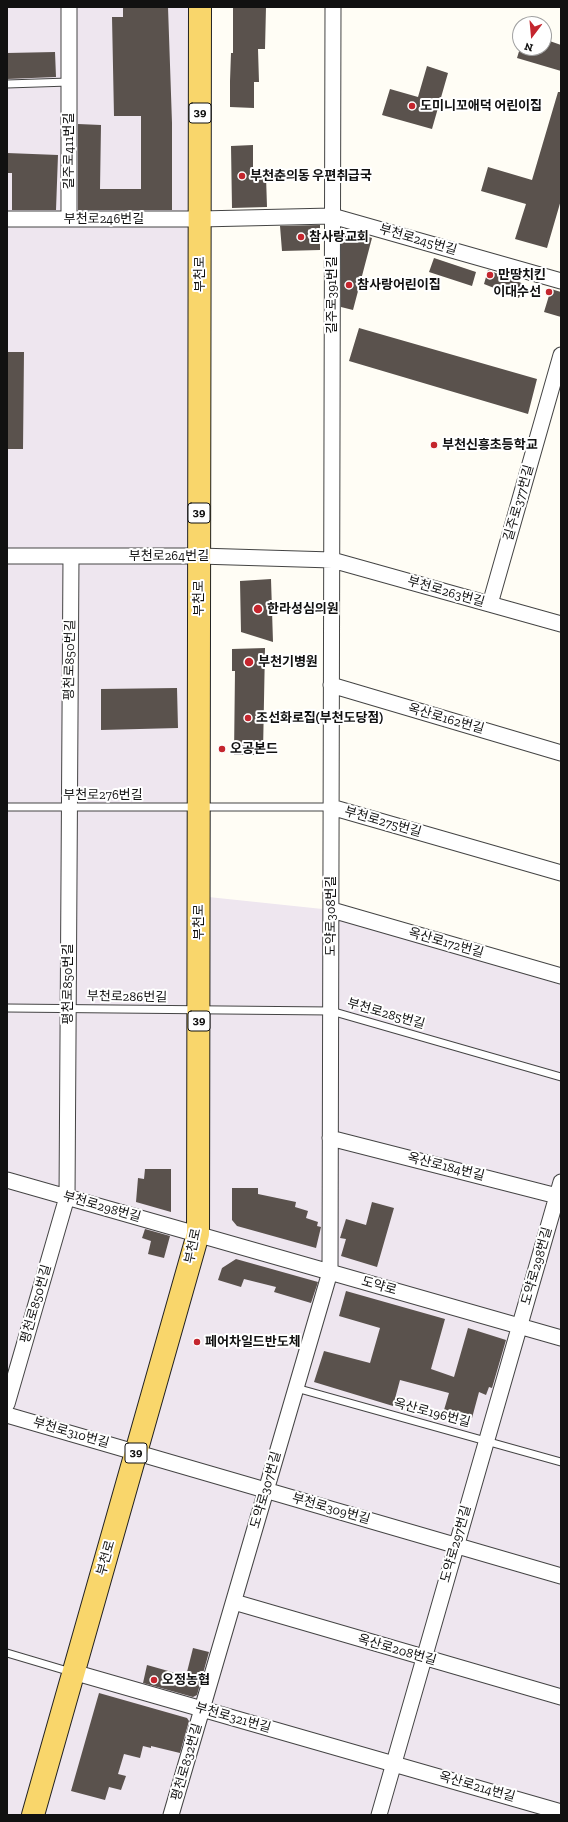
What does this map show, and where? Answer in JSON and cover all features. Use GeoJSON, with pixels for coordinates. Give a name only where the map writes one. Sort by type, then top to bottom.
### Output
{"type":"FeatureCollection","features":[{"type":"Feature","properties":{"kind":"main road","name":"부천로"},"geometry":{"type":"LineString","coordinates":[[33,1815],[198,1234],[200,7]]}},
{"type":"Feature","properties":{"kind":"street","name":"길주로411번길"},"geometry":{"type":"LineString","coordinates":[[69,7],[69,219]]}},
{"type":"Feature","properties":{"kind":"street","name":"길주로391번길"},"geometry":{"type":"LineString","coordinates":[[332,560],[333,7]]}},
{"type":"Feature","properties":{"kind":"street","name":"부천로245번길"},"geometry":{"type":"LineString","coordinates":[[200,219],[332,216],[561,282]]}},
{"type":"Feature","properties":{"kind":"street","name":"부천로246번길"},"geometry":{"type":"LineString","coordinates":[[7,219],[200,219]]}},
{"type":"Feature","properties":{"kind":"street","name":"길주로377번길"},"geometry":{"type":"LineString","coordinates":[[490,604],[561,355]]}},
{"type":"Feature","properties":{"kind":"street","name":"부천로264번길"},"geometry":{"type":"LineString","coordinates":[[7,556],[199,556],[332,560]]}},
{"type":"Feature","properties":{"kind":"street","name":"평천로850번길"},"geometry":{"type":"LineString","coordinates":[[7,1404],[67,1197],[68,807],[71,556]]}},
{"type":"Feature","properties":{"kind":"street","name":"부천로263번길"},"geometry":{"type":"LineString","coordinates":[[332,560],[561,624]]}},
{"type":"Feature","properties":{"kind":"street","name":"도약로308번길"},"geometry":{"type":"LineString","coordinates":[[330,1272],[332,560]]}},
{"type":"Feature","properties":{"kind":"street","name":"옥산로162번길"},"geometry":{"type":"LineString","coordinates":[[331,685],[561,752]]}},
{"type":"Feature","properties":{"kind":"street","name":"부천로275번길"},"geometry":{"type":"LineString","coordinates":[[331,807],[561,873]]}},
{"type":"Feature","properties":{"kind":"street","name":"옥산로172번길"},"geometry":{"type":"LineString","coordinates":[[332,910],[561,976]]}},
{"type":"Feature","properties":{"kind":"street","name":"옥산로184번길"},"geometry":{"type":"LineString","coordinates":[[330,1138],[560,1192]]}},
{"type":"Feature","properties":{"kind":"street","name":"부천로298번길"},"geometry":{"type":"LineString","coordinates":[[7,1180],[198,1234]]}},
{"type":"Feature","properties":{"kind":"street","name":"도약로298번길"},"geometry":{"type":"LineString","coordinates":[[520,1327],[560,1192]]}},
{"type":"Feature","properties":{"kind":"street","name":"도약로"},"geometry":{"type":"LineString","coordinates":[[198,1234],[561,1338]]}},
{"type":"Feature","properties":{"kind":"street","name":"도약로307번길"},"geometry":{"type":"LineString","coordinates":[[202,1709],[330,1272]]}},
{"type":"Feature","properties":{"kind":"street","name":"도약로297번길"},"geometry":{"type":"LineString","coordinates":[[379,1815],[486,1440],[520,1327]]}},
{"type":"Feature","properties":{"kind":"street","name":"부천로310번길"},"geometry":{"type":"LineString","coordinates":[[7,1415],[136,1452]]}},
{"type":"Feature","properties":{"kind":"street","name":"부천로309번길"},"geometry":{"type":"LineString","coordinates":[[136,1452],[561,1576]]}},
{"type":"Feature","properties":{"kind":"street","name":"옥산로208번길"},"geometry":{"type":"LineString","coordinates":[[234,1602],[561,1697]]}},
{"type":"Feature","properties":{"kind":"street","name":"부천로321번길"},"geometry":{"type":"LineString","coordinates":[[73,1672],[394,1763]]}},
{"type":"Feature","properties":{"kind":"street","name":"평천로832번길"},"geometry":{"type":"LineString","coordinates":[[171,1815],[202,1709]]}},
{"type":"Feature","properties":{"kind":"street","name":"옥산로214번길"},"geometry":{"type":"LineString","coordinates":[[394,1763],[561,1812]]}},
{"type":"Feature","properties":{"kind":"lane"},"geometry":{"type":"LineString","coordinates":[[7,84],[69,82]]}},
{"type":"Feature","properties":{"kind":"lane","name":"부천로276번길"},"geometry":{"type":"LineString","coordinates":[[7,807],[199,807]]}},
{"type":"Feature","properties":{"kind":"lane","name":"부천로275번길"},"geometry":{"type":"LineString","coordinates":[[199,807],[331,807]]}},
{"type":"Feature","properties":{"kind":"lane","name":"부천로286번길"},"geometry":{"type":"LineString","coordinates":[[7,1008],[199,1010]]}},
{"type":"Feature","properties":{"kind":"lane","name":"부천로285번길"},"geometry":{"type":"LineString","coordinates":[[199,1010],[331,1011],[561,1077]]}},
{"type":"Feature","properties":{"kind":"lane","name":"옥산로196번길"},"geometry":{"type":"LineString","coordinates":[[296,1388],[561,1462]]}},
{"type":"Feature","properties":{"kind":"lane"},"geometry":{"type":"LineString","coordinates":[[7,1653],[73,1672]]}},
{"type":"Feature","properties":{"kind":"shaded area"},"geometry":{"type":"Polygon","coordinates":[[[7,7],[200,7],[199,896],[332,910],[561,976],[561,1815],[7,1815],[7,7]]]}},
{"type":"Feature","properties":{"kind":"building"},"geometry":{"type":"Polygon","coordinates":[[[123,7],[168,7],[172,123],[172,210],[78,210],[78,124],[101,125],[100,189],[141,189],[141,116],[114,116],[112,17],[123,17],[123,7]]]}},
{"type":"Feature","properties":{"kind":"building"},"geometry":{"type":"Polygon","coordinates":[[[233,7],[266,7],[265,49],[258,49],[259,82],[254,82],[254,108],[230,107],[231,53],[233,53],[233,7]]]}},
{"type":"Feature","properties":{"kind":"building"},"geometry":{"type":"Polygon","coordinates":[[[552,42],[561,45],[561,71],[517,58],[518,56],[552,56],[552,42]]]}},
{"type":"Feature","properties":{"kind":"building"},"geometry":{"type":"Polygon","coordinates":[[[55,52],[56,77],[7,79],[7,53],[55,52]]]}},
{"type":"Feature","properties":{"kind":"building","name":"도미니꼬애덕 어린이집"},"geometry":{"type":"Polygon","coordinates":[[[427,66],[448,73],[432,129],[382,115],[390,89],[418,97],[427,66]]]}},
{"type":"Feature","properties":{"kind":"building"},"geometry":{"type":"Polygon","coordinates":[[[558,92],[561,92],[561,200],[547,248],[515,239],[526,204],[481,191],[488,167],[532,180],[558,92]]]}},
{"type":"Feature","properties":{"kind":"building","name":"부천춘의동 우편취급국"},"geometry":{"type":"Polygon","coordinates":[[[253,145],[253,177],[266,176],[267,207],[232,208],[231,146],[253,145]]]}},
{"type":"Feature","properties":{"kind":"building"},"geometry":{"type":"Polygon","coordinates":[[[7,153],[58,155],[56,210],[12,210],[12,173],[7,173],[7,153]]]}},
{"type":"Feature","properties":{"kind":"building","name":"참사랑교회"},"geometry":{"type":"Polygon","coordinates":[[[320,225],[320,250],[282,251],[280,226],[320,225]]]}},
{"type":"Feature","properties":{"kind":"building"},"geometry":{"type":"Polygon","coordinates":[[[341,229],[372,238],[353,310],[341,307],[341,229]]]}},
{"type":"Feature","properties":{"kind":"building"},"geometry":{"type":"Polygon","coordinates":[[[434,258],[476,272],[472,286],[429,272],[434,258]]]}},
{"type":"Feature","properties":{"kind":"building"},"geometry":{"type":"Polygon","coordinates":[[[488,270],[524,284],[519,298],[484,284],[488,270]]]}},
{"type":"Feature","properties":{"kind":"building"},"geometry":{"type":"Polygon","coordinates":[[[551,289],[561,292],[561,317],[544,312],[551,289]]]}},
{"type":"Feature","properties":{"kind":"building"},"geometry":{"type":"Polygon","coordinates":[[[359,328],[537,379],[528,414],[349,361],[359,328]]]}},
{"type":"Feature","properties":{"kind":"building"},"geometry":{"type":"Polygon","coordinates":[[[7,352],[24,352],[23,449],[7,449],[7,352]]]}},
{"type":"Feature","properties":{"kind":"building"},"geometry":{"type":"Polygon","coordinates":[[[271,579],[273,642],[241,632],[240,581],[271,579]]]}},
{"type":"Feature","properties":{"kind":"building"},"geometry":{"type":"Polygon","coordinates":[[[265,648],[263,752],[261,752],[261,755],[234,755],[235,671],[232,671],[232,649],[265,648]]]}},
{"type":"Feature","properties":{"kind":"building"},"geometry":{"type":"Polygon","coordinates":[[[177,688],[178,728],[101,730],[101,689],[177,688]]]}},
{"type":"Feature","properties":{"kind":"building"},"geometry":{"type":"Polygon","coordinates":[[[145,1169],[171,1169],[171,1212],[136,1202],[138,1178],[144,1179],[145,1169]]]}},
{"type":"Feature","properties":{"kind":"building"},"geometry":{"type":"Polygon","coordinates":[[[232,1188],[258,1188],[258,1194],[296,1202],[295,1207],[308,1211],[306,1218],[318,1222],[317,1226],[321,1227],[316,1248],[237,1226],[232,1220],[232,1188]]]}},
{"type":"Feature","properties":{"kind":"building"},"geometry":{"type":"Polygon","coordinates":[[[372,1202],[394,1208],[377,1267],[341,1256],[346,1239],[340,1238],[346,1219],[366,1225],[372,1202]]]}},
{"type":"Feature","properties":{"kind":"building"},"geometry":{"type":"Polygon","coordinates":[[[145,1229],[170,1236],[164,1258],[148,1254],[151,1241],[142,1238],[145,1229]]]}},
{"type":"Feature","properties":{"kind":"building"},"geometry":{"type":"Polygon","coordinates":[[[236,1259],[318,1282],[311,1303],[274,1292],[276,1287],[244,1279],[241,1287],[218,1280],[222,1268],[236,1259]]]}},
{"type":"Feature","properties":{"kind":"building"},"geometry":{"type":"Polygon","coordinates":[[[346,1291],[445,1319],[431,1369],[454,1377],[468,1328],[506,1340],[492,1388],[489,1387],[486,1395],[479,1392],[472,1418],[444,1410],[449,1393],[400,1380],[393,1406],[314,1382],[324,1351],[370,1363],[380,1328],[339,1316],[346,1291]]]}},
{"type":"Feature","properties":{"kind":"building"},"geometry":{"type":"Polygon","coordinates":[[[193,1648],[209,1652],[197,1695],[193,1697],[143,1683],[147,1665],[186,1676],[193,1648]]]}},
{"type":"Feature","properties":{"kind":"building"},"geometry":{"type":"Polygon","coordinates":[[[99,1693],[187,1718],[189,1721],[180,1753],[151,1746],[151,1748],[143,1746],[140,1758],[124,1754],[118,1774],[126,1776],[121,1790],[109,1787],[105,1800],[71,1791],[99,1693]]]}},
{"type":"Feature","properties":{"kind":"place","name":"도미니꼬애덕 어린이집"},"geometry":{"type":"Point","coordinates":[412,106]}},
{"type":"Feature","properties":{"kind":"place","name":"부천춘의동 우편취급국"},"geometry":{"type":"Point","coordinates":[242,176]}},
{"type":"Feature","properties":{"kind":"place","name":"참사랑교회"},"geometry":{"type":"Point","coordinates":[301,237]}},
{"type":"Feature","properties":{"kind":"place","name":"만땅치킨"},"geometry":{"type":"Point","coordinates":[490,275]}},
{"type":"Feature","properties":{"kind":"place","name":"참사랑어린이집"},"geometry":{"type":"Point","coordinates":[349,285]}},
{"type":"Feature","properties":{"kind":"place","name":"이대수선"},"geometry":{"type":"Point","coordinates":[549,292]}},
{"type":"Feature","properties":{"kind":"place","name":"부천신흥초등학교"},"geometry":{"type":"Point","coordinates":[434,445]}},
{"type":"Feature","properties":{"kind":"place","name":"한라성심의원"},"geometry":{"type":"Point","coordinates":[258,609]}},
{"type":"Feature","properties":{"kind":"place","name":"부천기병원"},"geometry":{"type":"Point","coordinates":[249,662]}},
{"type":"Feature","properties":{"kind":"place","name":"조선화로집(부천도당점)"},"geometry":{"type":"Point","coordinates":[248,718]}},
{"type":"Feature","properties":{"kind":"place","name":"오공본드"},"geometry":{"type":"Point","coordinates":[222,749]}},
{"type":"Feature","properties":{"kind":"place","name":"페어차일드반도체"},"geometry":{"type":"Point","coordinates":[197,1342]}},
{"type":"Feature","properties":{"kind":"place","name":"오정농협"},"geometry":{"type":"Point","coordinates":[154,1680]}}]}
